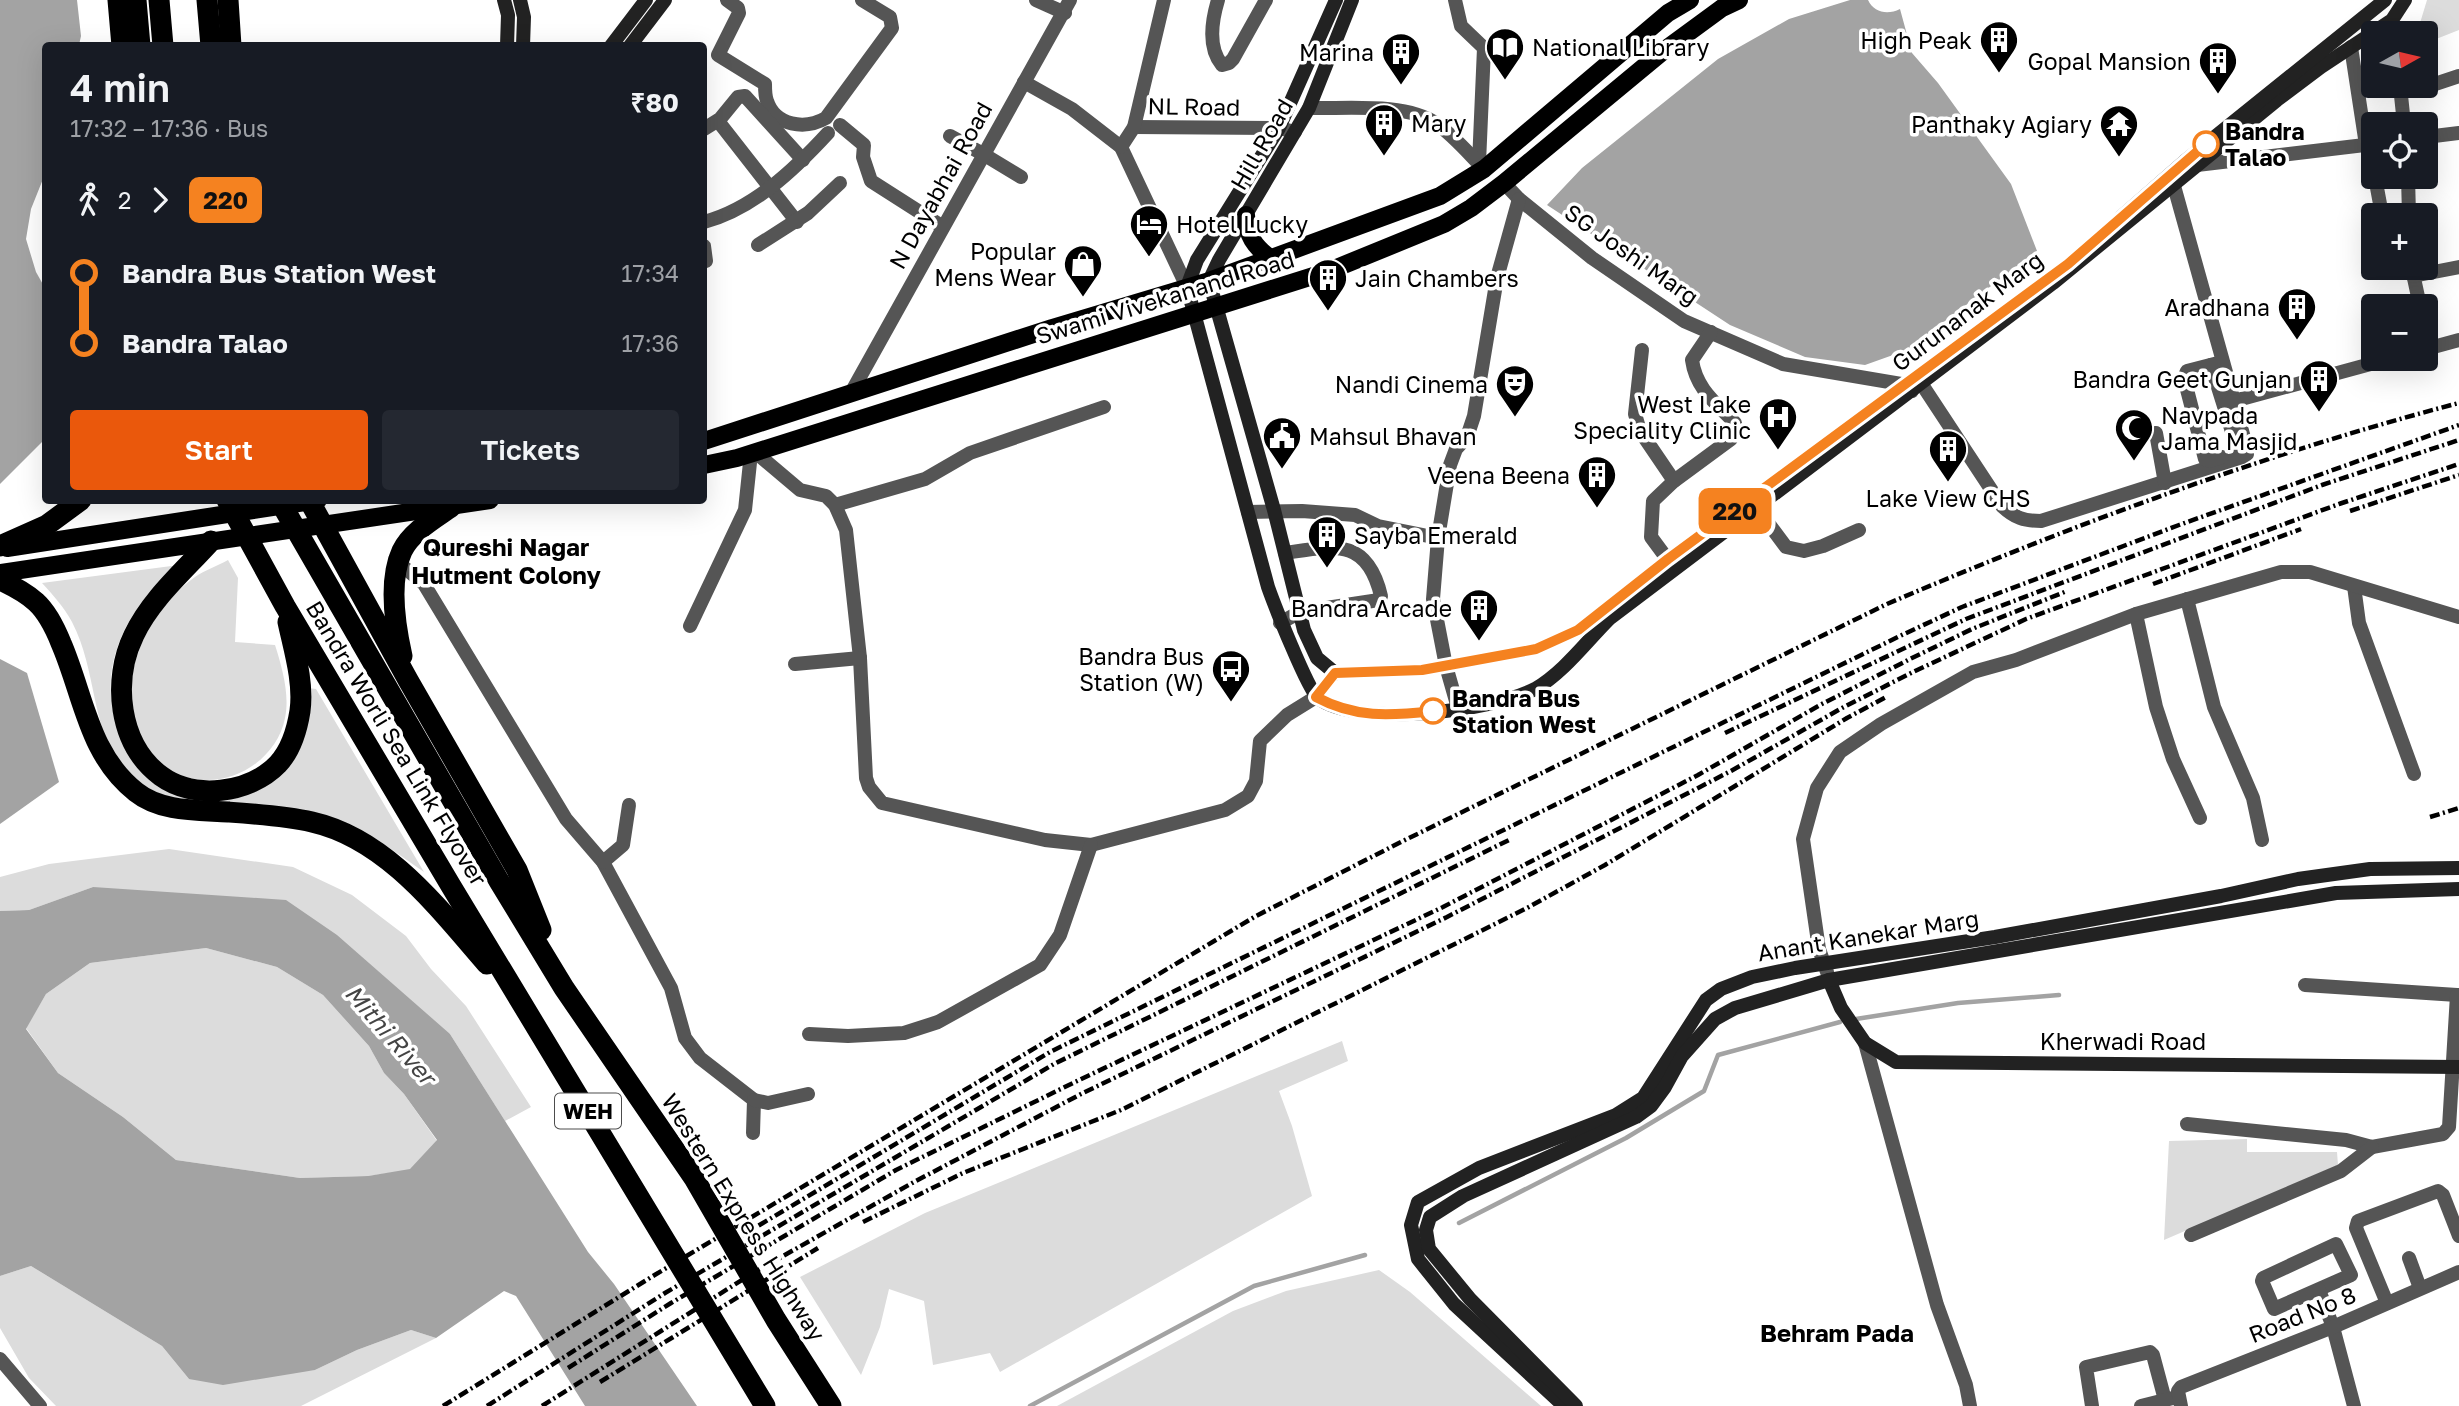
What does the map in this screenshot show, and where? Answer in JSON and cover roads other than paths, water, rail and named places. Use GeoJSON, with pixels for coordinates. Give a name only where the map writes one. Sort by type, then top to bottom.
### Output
{"type":"FeatureCollection","features":[{"type":"Feature","properties":{"kind":"highway"},"geometry":{"type":"LineString","coordinates":[[118,0],[122,42]]}},
{"type":"Feature","properties":{"kind":"highway"},"geometry":{"type":"LineString","coordinates":[[136,0],[140,42]]}},
{"type":"Feature","properties":{"kind":"highway"},"geometry":{"type":"LineString","coordinates":[[159,0],[163,42]]}},
{"type":"Feature","properties":{"kind":"highway"},"geometry":{"type":"LineString","coordinates":[[207,0],[211,42]]}},
{"type":"Feature","properties":{"kind":"highway"},"geometry":{"type":"LineString","coordinates":[[228,0],[231,42]]}},
{"type":"Feature","properties":{"kind":"highway"},"geometry":{"type":"LineString","coordinates":[[0,547],[47,525],[76,504]]}},
{"type":"Feature","properties":{"kind":"highway","name":"Bandra Worli Sea Link Flyover"},"geometry":{"type":"LineString","coordinates":[[229,504],[285,606],[527,1010]]}},
{"type":"Feature","properties":{"kind":"highway","name":"Bandra Worli Sea Link Flyover"},"geometry":{"type":"LineString","coordinates":[[281,504],[499,881],[564,988]]}},
{"type":"Feature","properties":{"kind":"highway"},"geometry":{"type":"LineString","coordinates":[[313,504],[408,680],[517,870],[564,988]]}},
{"type":"Feature","properties":{"kind":"highway"},"geometry":{"type":"LineString","coordinates":[[408,680],[396,631],[393,590],[399,563],[402,551],[422,527],[451,507]]}},
{"type":"Feature","properties":{"kind":"highway"},"geometry":{"type":"LineString","coordinates":[[211,541],[152,606],[134,635],[120,681],[126,722],[133,743],[160,776],[178,785],[205,791],[231,789],[254,783],[278,764],[293,741],[300,709],[299,677],[285,606]]}},
{"type":"Feature","properties":{"kind":"highway"},"geometry":{"type":"LineString","coordinates":[[0,580],[37,603],[53,625],[99,747],[113,772],[138,794],[163,806],[274,816],[314,823],[374,849],[432,900],[527,1010]]}},
{"type":"Feature","properties":{"kind":"highway","name":"Western Express Highway"},"geometry":{"type":"LineString","coordinates":[[564,988],[694,1178],[776,1320],[831,1406]]}},
{"type":"Feature","properties":{"kind":"highway","name":"WEH"},"geometry":{"type":"LineString","coordinates":[[527,1010],[765,1406]]}},
{"type":"Feature","properties":{"kind":"main road"},"geometry":{"type":"LineString","coordinates":[[505,0],[508,15],[507,42]]}},
{"type":"Feature","properties":{"kind":"main road"},"geometry":{"type":"LineString","coordinates":[[520,0],[524,17],[523,42]]}},
{"type":"Feature","properties":{"kind":"main road"},"geometry":{"type":"LineString","coordinates":[[614,42],[646,0]]}},
{"type":"Feature","properties":{"kind":"main road"},"geometry":{"type":"LineString","coordinates":[[633,42],[665,0]]}},
{"type":"Feature","properties":{"kind":"main road","name":"Hill Road"},"geometry":{"type":"LineString","coordinates":[[1187,287],[1197,260],[1279,128],[1335,0]]}},
{"type":"Feature","properties":{"kind":"main road","name":"Hill Road"},"geometry":{"type":"LineString","coordinates":[[1209,281],[1309,108],[1352,0]]}},
{"type":"Feature","properties":{"kind":"main road","name":"Swami Vivekanand Road"},"geometry":{"type":"LineString","coordinates":[[707,440],[1209,281],[1440,196],[1481,166],[1668,13],[1690,0]]}},
{"type":"Feature","properties":{"kind":"main road","name":"Swami Vivekanand Road"},"geometry":{"type":"LineString","coordinates":[[707,464],[1329,271],[1444,224],[1504,183],[1719,4],[1739,0]]}},
{"type":"Feature","properties":{"kind":"main road","name":"Gurunanak Marg"},"geometry":{"type":"LineString","coordinates":[[2037,291],[2185,161],[2385,0]]}},
{"type":"Feature","properties":{"kind":"main road","name":"Gurunanak Marg"},"geometry":{"type":"LineString","coordinates":[[2396,21],[2405,0]]}},
{"type":"Feature","properties":{"kind":"main road","name":"Gurunanak Marg"},"geometry":{"type":"LineString","coordinates":[[1335,673],[1422,670],[1446,666],[1536,649],[1578,630],[1668,559],[1913,386],[2174,186],[2277,100],[2361,42]]}},
{"type":"Feature","properties":{"kind":"main road"},"geometry":{"type":"LineString","coordinates":[[1246,215],[1251,240],[1271,259]]}},
{"type":"Feature","properties":{"kind":"main road"},"geometry":{"type":"LineString","coordinates":[[1209,281],[1274,510],[1304,630],[1317,658],[1335,673]]}},
{"type":"Feature","properties":{"kind":"main road"},"geometry":{"type":"LineString","coordinates":[[1187,287],[1280,623],[1316,697],[1337,708],[1375,714],[1490,705],[1535,689],[1561,668],[1609,619],[1913,386]]}},
{"type":"Feature","properties":{"kind":"main road"},"geometry":{"type":"LineString","coordinates":[[1080,320],[1089,346]]}},
{"type":"Feature","properties":{"kind":"main road"},"geometry":{"type":"LineString","coordinates":[[0,547],[292,504]]}},
{"type":"Feature","properties":{"kind":"main road"},"geometry":{"type":"LineString","coordinates":[[0,573],[468,504]]}},
{"type":"Feature","properties":{"kind":"main road","name":"Anant Kanekar Marg"},"geometry":{"type":"LineString","coordinates":[[1564,1406],[1454,1304],[1418,1259],[1411,1225],[1418,1202],[1479,1168],[1616,1115],[1643,1098],[1701,1006],[1721,989],[1752,977],[1795,968],[1995,937],[2221,896],[2298,879],[2370,869],[2459,868]]}},
{"type":"Feature","properties":{"kind":"main road","name":"Anant Kanekar Marg"},"geometry":{"type":"LineString","coordinates":[[1576,1406],[1470,1299],[1429,1249],[1426,1230],[1430,1217],[1463,1196],[1636,1117],[1651,1105],[1665,1087],[1682,1056],[1715,1019],[1735,1008],[1829,980],[2336,893],[2459,889]]}},
{"type":"Feature","properties":{"kind":"main road","name":"Kherwadi Road"},"geometry":{"type":"LineString","coordinates":[[1829,980],[1841,1008],[1865,1043],[1896,1062],[2456,1067]]}},
{"type":"Feature","properties":{"kind":"street"},"geometry":{"type":"LineString","coordinates":[[727,0],[738,8],[739,13],[718,55],[765,84],[767,103],[776,114],[790,124],[804,126],[826,118],[892,28],[890,17],[862,0]]}},
{"type":"Feature","properties":{"kind":"street"},"geometry":{"type":"LineString","coordinates":[[1035,0],[1068,7]]}},
{"type":"Feature","properties":{"kind":"street"},"geometry":{"type":"LineString","coordinates":[[1121,148],[1134,127],[1164,0]]}},
{"type":"Feature","properties":{"kind":"street"},"geometry":{"type":"LineString","coordinates":[[1218,0],[1211,24],[1216,55],[1222,65],[1233,58],[1266,0]]}},
{"type":"Feature","properties":{"kind":"street"},"geometry":{"type":"LineString","coordinates":[[1455,0],[1461,26],[1484,48],[1481,166]]}},
{"type":"Feature","properties":{"kind":"street","name":"N Dayabhai Road"},"geometry":{"type":"LineString","coordinates":[[850,393],[1068,7]]}},
{"type":"Feature","properties":{"kind":"street"},"geometry":{"type":"LineString","coordinates":[[2351,47],[2364,112]]}},
{"type":"Feature","properties":{"kind":"street"},"geometry":{"type":"LineString","coordinates":[[2438,83],[2459,76]]}},
{"type":"Feature","properties":{"kind":"street"},"geometry":{"type":"LineString","coordinates":[[1024,82],[1072,109],[1121,148],[1187,287]]}},
{"type":"Feature","properties":{"kind":"street"},"geometry":{"type":"LineString","coordinates":[[707,127],[718,121],[738,97],[745,96],[803,160]]}},
{"type":"Feature","properties":{"kind":"street"},"geometry":{"type":"LineString","coordinates":[[1309,108],[1396,110],[1424,117],[1438,125],[1481,166]]}},
{"type":"Feature","properties":{"kind":"street"},"geometry":{"type":"LineString","coordinates":[[718,121],[797,222]]}},
{"type":"Feature","properties":{"kind":"street","name":"NL Road"},"geometry":{"type":"LineString","coordinates":[[1134,127],[1279,128],[1295,132]]}},
{"type":"Feature","properties":{"kind":"street"},"geometry":{"type":"LineString","coordinates":[[707,221],[733,212],[770,187],[803,160],[834,129],[864,145],[863,157],[871,181],[943,227]]}},
{"type":"Feature","properties":{"kind":"street"},"geometry":{"type":"LineString","coordinates":[[2438,136],[2459,133]]}},
{"type":"Feature","properties":{"kind":"street"},"geometry":{"type":"LineString","coordinates":[[950,136],[1021,177]]}},
{"type":"Feature","properties":{"kind":"street"},"geometry":{"type":"LineString","coordinates":[[2197,165],[2361,145]]}},
{"type":"Feature","properties":{"kind":"street"},"geometry":{"type":"LineString","coordinates":[[758,245],[797,222],[840,183]]}},
{"type":"Feature","properties":{"kind":"street","name":"SG Joshi Marg"},"geometry":{"type":"LineString","coordinates":[[1504,183],[1519,199],[1592,258],[1684,321],[1783,364],[1913,386]]}},
{"type":"Feature","properties":{"kind":"street"},"geometry":{"type":"LineString","coordinates":[[2174,186],[2217,364],[2242,446]]}},
{"type":"Feature","properties":{"kind":"street"},"geometry":{"type":"LineString","coordinates":[[1458,708],[1446,666],[1433,599],[1438,538],[1450,465],[1456,449],[1467,437],[1474,416],[1497,278],[1519,199]]}},
{"type":"Feature","properties":{"kind":"street"},"geometry":{"type":"LineString","coordinates":[[2438,269],[2459,267]]}},
{"type":"Feature","properties":{"kind":"street"},"geometry":{"type":"LineString","coordinates":[[1668,559],[1651,537],[1653,501],[1674,481],[1731,439],[1735,423],[1702,389],[1694,376],[1692,360],[1711,332]]}},
{"type":"Feature","properties":{"kind":"street"},"geometry":{"type":"LineString","coordinates":[[2438,345],[2459,340]]}},
{"type":"Feature","properties":{"kind":"street"},"geometry":{"type":"LineString","coordinates":[[1642,349],[1635,414],[1640,430],[1674,481]]}},
{"type":"Feature","properties":{"kind":"street"},"geometry":{"type":"LineString","coordinates":[[2217,364],[2187,371],[2184,378],[2205,459],[2213,460],[2242,446]]}},
{"type":"Feature","properties":{"kind":"street"},"geometry":{"type":"LineString","coordinates":[[2229,403],[2361,367]]}},
{"type":"Feature","properties":{"kind":"street"},"geometry":{"type":"LineString","coordinates":[[1913,386],[2002,506],[2011,515],[2024,521],[2041,521],[2165,483],[2242,446]]}},
{"type":"Feature","properties":{"kind":"street"},"geometry":{"type":"LineString","coordinates":[[835,505],[925,479],[970,453],[1104,407]]}},
{"type":"Feature","properties":{"kind":"street"},"geometry":{"type":"LineString","coordinates":[[2156,433],[2165,483]]}},
{"type":"Feature","properties":{"kind":"street"},"geometry":{"type":"LineString","coordinates":[[753,452],[800,490],[826,496],[835,505],[846,530],[860,658],[866,778],[869,787],[882,803],[1045,840],[1091,845],[1225,810],[1248,796],[1256,781],[1260,741],[1287,715],[1316,697],[1335,673]]}},
{"type":"Feature","properties":{"kind":"street"},"geometry":{"type":"LineString","coordinates":[[690,626],[745,510],[753,452]]}},
{"type":"Feature","properties":{"kind":"street"},"geometry":{"type":"LineString","coordinates":[[1757,508],[1786,547],[1804,551],[1823,546],[1859,530]]}},
{"type":"Feature","properties":{"kind":"street"},"geometry":{"type":"LineString","coordinates":[[1248,512],[1274,510],[1355,515],[1378,526],[1438,538]]}},
{"type":"Feature","properties":{"kind":"street"},"geometry":{"type":"LineString","coordinates":[[1280,623],[1300,612],[1379,600],[1381,596],[1377,578],[1363,560],[1350,550],[1334,547],[1285,553]]}},
{"type":"Feature","properties":{"kind":"street"},"geometry":{"type":"LineString","coordinates":[[399,563],[424,584],[566,818],[603,862],[671,988],[685,1038],[700,1058],[754,1100],[768,1103],[808,1094]]}},
{"type":"Feature","properties":{"kind":"street"},"geometry":{"type":"LineString","coordinates":[[1829,980],[1819,949],[1803,839],[1817,789],[1840,752],[1881,724],[1973,672],[2016,660],[2136,614],[2280,572],[2310,572],[2459,617]]}},
{"type":"Feature","properties":{"kind":"street"},"geometry":{"type":"LineString","coordinates":[[2354,586],[2359,622],[2414,774]]}},
{"type":"Feature","properties":{"kind":"street"},"geometry":{"type":"LineString","coordinates":[[2187,599],[2214,707],[2253,798],[2262,840]]}},
{"type":"Feature","properties":{"kind":"street"},"geometry":{"type":"LineString","coordinates":[[2136,614],[2156,707],[2173,759],[2200,818]]}},
{"type":"Feature","properties":{"kind":"street"},"geometry":{"type":"LineString","coordinates":[[795,664],[860,658]]}},
{"type":"Feature","properties":{"kind":"street"},"geometry":{"type":"LineString","coordinates":[[603,862],[623,845],[629,805]]}},
{"type":"Feature","properties":{"kind":"street"},"geometry":{"type":"LineString","coordinates":[[809,1034],[848,1036],[904,1032],[939,1022],[1040,965],[1060,935],[1091,845]]}},
{"type":"Feature","properties":{"kind":"street"},"geometry":{"type":"LineString","coordinates":[[2187,1124],[2346,1140],[2372,1147],[2443,1134],[2449,1127],[2456,1067],[2458,995],[2305,985]]}},
{"type":"Feature","properties":{"kind":"street"},"geometry":{"type":"LineString","coordinates":[[1865,1043],[1937,1305],[1966,1385],[1969,1406]]}},
{"type":"Feature","properties":{"kind":"street"},"geometry":{"type":"LineString","coordinates":[[753,1133],[754,1100]]}},
{"type":"Feature","properties":{"kind":"street"},"geometry":{"type":"LineString","coordinates":[[2191,1235],[2341,1171],[2372,1147]]}},
{"type":"Feature","properties":{"kind":"street"},"geometry":{"type":"LineString","coordinates":[[2387,1303],[2356,1228],[2358,1221],[2438,1191],[2443,1195],[2459,1236]]}},
{"type":"Feature","properties":{"kind":"street"},"geometry":{"type":"LineString","coordinates":[[2336,1244],[2351,1275],[2319,1290],[2276,1309],[2262,1281],[2336,1244]]}},
{"type":"Feature","properties":{"kind":"street"},"geometry":{"type":"LineString","coordinates":[[2409,1258],[2420,1289]]}},
{"type":"Feature","properties":{"kind":"street","name":"Road No 8"},"geometry":{"type":"LineString","coordinates":[[2174,1401],[2181,1387],[2333,1327],[2459,1272]]}},
{"type":"Feature","properties":{"kind":"street"},"geometry":{"type":"LineString","coordinates":[[2319,1290],[2333,1327],[2354,1406]]}},
{"type":"Feature","properties":{"kind":"street"},"geometry":{"type":"LineString","coordinates":[[2092,1406],[2086,1367],[2150,1352],[2174,1401],[2141,1406]]}},
{"type":"Feature","properties":{"kind":"street"},"geometry":{"type":"LineString","coordinates":[[2,1364],[40,1406]]}},
{"type":"Feature","properties":{"kind":"water"},"geometry":{"type":"Polygon","coordinates":[[[0,0],[77,0],[80,42],[42,42],[42,182],[31,209],[26,239],[42,283],[42,442],[0,484],[0,0]]]}},
{"type":"Feature","properties":{"kind":"water"},"geometry":{"type":"Polygon","coordinates":[[[1850,0],[1868,0],[1874,8],[1882,12],[1900,9],[1912,53],[1938,83],[2011,184],[2037,251],[1907,350],[1865,365],[1805,357],[1730,325],[1547,205],[1582,168],[1718,59],[1789,19],[1850,0]]]}},
{"type":"Feature","properties":{"kind":"water"},"geometry":{"type":"Polygon","coordinates":[[[0,659],[27,673],[59,782],[0,824],[0,659]]]}},
{"type":"Feature","properties":{"kind":"water","name":"Mithi River"},"geometry":{"type":"Polygon","coordinates":[[[93,887],[286,900],[337,935],[450,1034],[588,1252],[614,1284],[697,1406],[585,1406],[516,1296],[504,1291],[436,1338],[411,1330],[357,1350],[315,1370],[223,1385],[189,1379],[162,1346],[31,1266],[0,1276],[0,911],[29,910],[93,887]],[[206,948],[90,963],[46,994],[26,1029],[58,1073],[123,1117],[176,1160],[300,1178],[368,1176],[410,1169],[437,1140],[404,1094],[384,1073],[369,1046],[323,995],[277,967],[206,948]]]}},
{"type":"Feature","properties":{"kind":"waterway"},"geometry":{"type":"LineString","coordinates":[[1856,1019],[1958,1003],[2059,995]]}},
{"type":"Feature","properties":{"kind":"waterway"},"geometry":{"type":"LineString","coordinates":[[1459,1223],[1626,1138],[1704,1091],[1718,1055],[1840,1022]]}},
{"type":"Feature","properties":{"kind":"waterway"},"geometry":{"type":"LineString","coordinates":[[1030,1406],[1254,1286],[1365,1255]]}},
{"type":"Feature","properties":{"kind":"railway"},"geometry":{"type":"LineString","coordinates":[[443,1406],[653,1276],[1256,916],[1403,841],[1887,604],[2027,546],[2169,493],[2313,445],[2459,403]]}},
{"type":"Feature","properties":{"kind":"railway"},"geometry":{"type":"LineString","coordinates":[[726,1245],[1050,1052],[1902,635],[1962,607],[2179,525],[2459,425]]}},
{"type":"Feature","properties":{"kind":"railway"},"geometry":{"type":"LineString","coordinates":[[1725,733],[1966,619],[2322,485],[2459,440]]}},
{"type":"Feature","properties":{"kind":"railway"},"geometry":{"type":"LineString","coordinates":[[542,1406],[753,1273],[914,1182],[1081,1094],[1447,917],[1731,771],[1842,708],[1913,672],[2026,619],[2339,504],[2459,464]]}},
{"type":"Feature","properties":{"kind":"railway"},"geometry":{"type":"LineString","coordinates":[[2350,511],[2459,475]]}},
{"type":"Feature","properties":{"kind":"railway"},"geometry":{"type":"LineString","coordinates":[[2153,584],[2301,529]]}},
{"type":"Feature","properties":{"kind":"railway"},"geometry":{"type":"LineString","coordinates":[[568,1368],[671,1303],[896,1170],[1443,907],[1698,775],[1820,705],[1910,659],[1972,629],[2067,591]]}},
{"type":"Feature","properties":{"kind":"railway"},"geometry":{"type":"LineString","coordinates":[[863,1222],[963,1173],[1121,1110],[1527,908],[1605,865],[1886,697]]}},
{"type":"Feature","properties":{"kind":"railway"},"geometry":{"type":"LineString","coordinates":[[2430,817],[2459,808]]}},
{"type":"Feature","properties":{"kind":"railway"},"geometry":{"type":"LineString","coordinates":[[487,1406],[665,1293],[1054,1064],[1509,840]]}},
{"type":"Feature","properties":{"kind":"railway"},"geometry":{"type":"LineString","coordinates":[[600,1382],[818,1248]]}},
{"type":"Feature","properties":{"kind":"place","name":"High Peak"},"geometry":{"type":"Point","coordinates":[1999,74]}},
{"type":"Feature","properties":{"kind":"place","name":"National Library"},"geometry":{"type":"Point","coordinates":[1505,81]}},
{"type":"Feature","properties":{"kind":"place","name":"Marina"},"geometry":{"type":"Point","coordinates":[1401,86]}},
{"type":"Feature","properties":{"kind":"place","name":"Gopal Mansion"},"geometry":{"type":"Point","coordinates":[2218,95]}},
{"type":"Feature","properties":{"kind":"place","name":"Bandra Talao"},"geometry":{"type":"Point","coordinates":[2206,144]}},
{"type":"Feature","properties":{"kind":"place","name":"Mary"},"geometry":{"type":"Point","coordinates":[1384,157]}},
{"type":"Feature","properties":{"kind":"place","name":"Panthaky Agiary"},"geometry":{"type":"Point","coordinates":[2119,158]}},
{"type":"Feature","properties":{"kind":"place","name":"Hotel Lucky"},"geometry":{"type":"Point","coordinates":[1149,258]}},
{"type":"Feature","properties":{"kind":"place","name":"Popular Mens Wear"},"geometry":{"type":"Point","coordinates":[1083,298]}},
{"type":"Feature","properties":{"kind":"place","name":"Jain Chambers"},"geometry":{"type":"Point","coordinates":[1328,312]}},
{"type":"Feature","properties":{"kind":"place","name":"Aradhana"},"geometry":{"type":"Point","coordinates":[2297,341]}},
{"type":"Feature","properties":{"kind":"place","name":"Bandra Geet Gunjan"},"geometry":{"type":"Point","coordinates":[2319,413]}},
{"type":"Feature","properties":{"kind":"place","name":"Nandi Cinema"},"geometry":{"type":"Point","coordinates":[1515,418]}},
{"type":"Feature","properties":{"kind":"place","name":"West Lake Speciality Clinic"},"geometry":{"type":"Point","coordinates":[1778,451]}},
{"type":"Feature","properties":{"kind":"place","name":"Navpada Jama Masjid"},"geometry":{"type":"Point","coordinates":[2134,462]}},
{"type":"Feature","properties":{"kind":"place","name":"Mahsul Bhavan"},"geometry":{"type":"Point","coordinates":[1282,470]}},
{"type":"Feature","properties":{"kind":"place","name":"Lake View CHS"},"geometry":{"type":"Point","coordinates":[1948,483]}},
{"type":"Feature","properties":{"kind":"place","name":"Veena Beena"},"geometry":{"type":"Point","coordinates":[1597,509]}},
{"type":"Feature","properties":{"kind":"place","name":"Sayba Emerald"},"geometry":{"type":"Point","coordinates":[1327,569]}},
{"type":"Feature","properties":{"kind":"place","name":"Bandra Arcade"},"geometry":{"type":"Point","coordinates":[1479,642]}},
{"type":"Feature","properties":{"kind":"place","name":"Bandra Bus Station (W)"},"geometry":{"type":"Point","coordinates":[1231,703]}},
{"type":"Feature","properties":{"kind":"place","name":"Bandra Bus Station West"},"geometry":{"type":"Point","coordinates":[1433,711]}},
{"type":"Feature","properties":{"kind":"district","name":"Qureshi Nagar Hutment Colony"},"geometry":{"type":"Point","coordinates":[506,560]}},
{"type":"Feature","properties":{"kind":"district","name":"Behram Pada"},"geometry":{"type":"Point","coordinates":[1837,1332]}}]}
